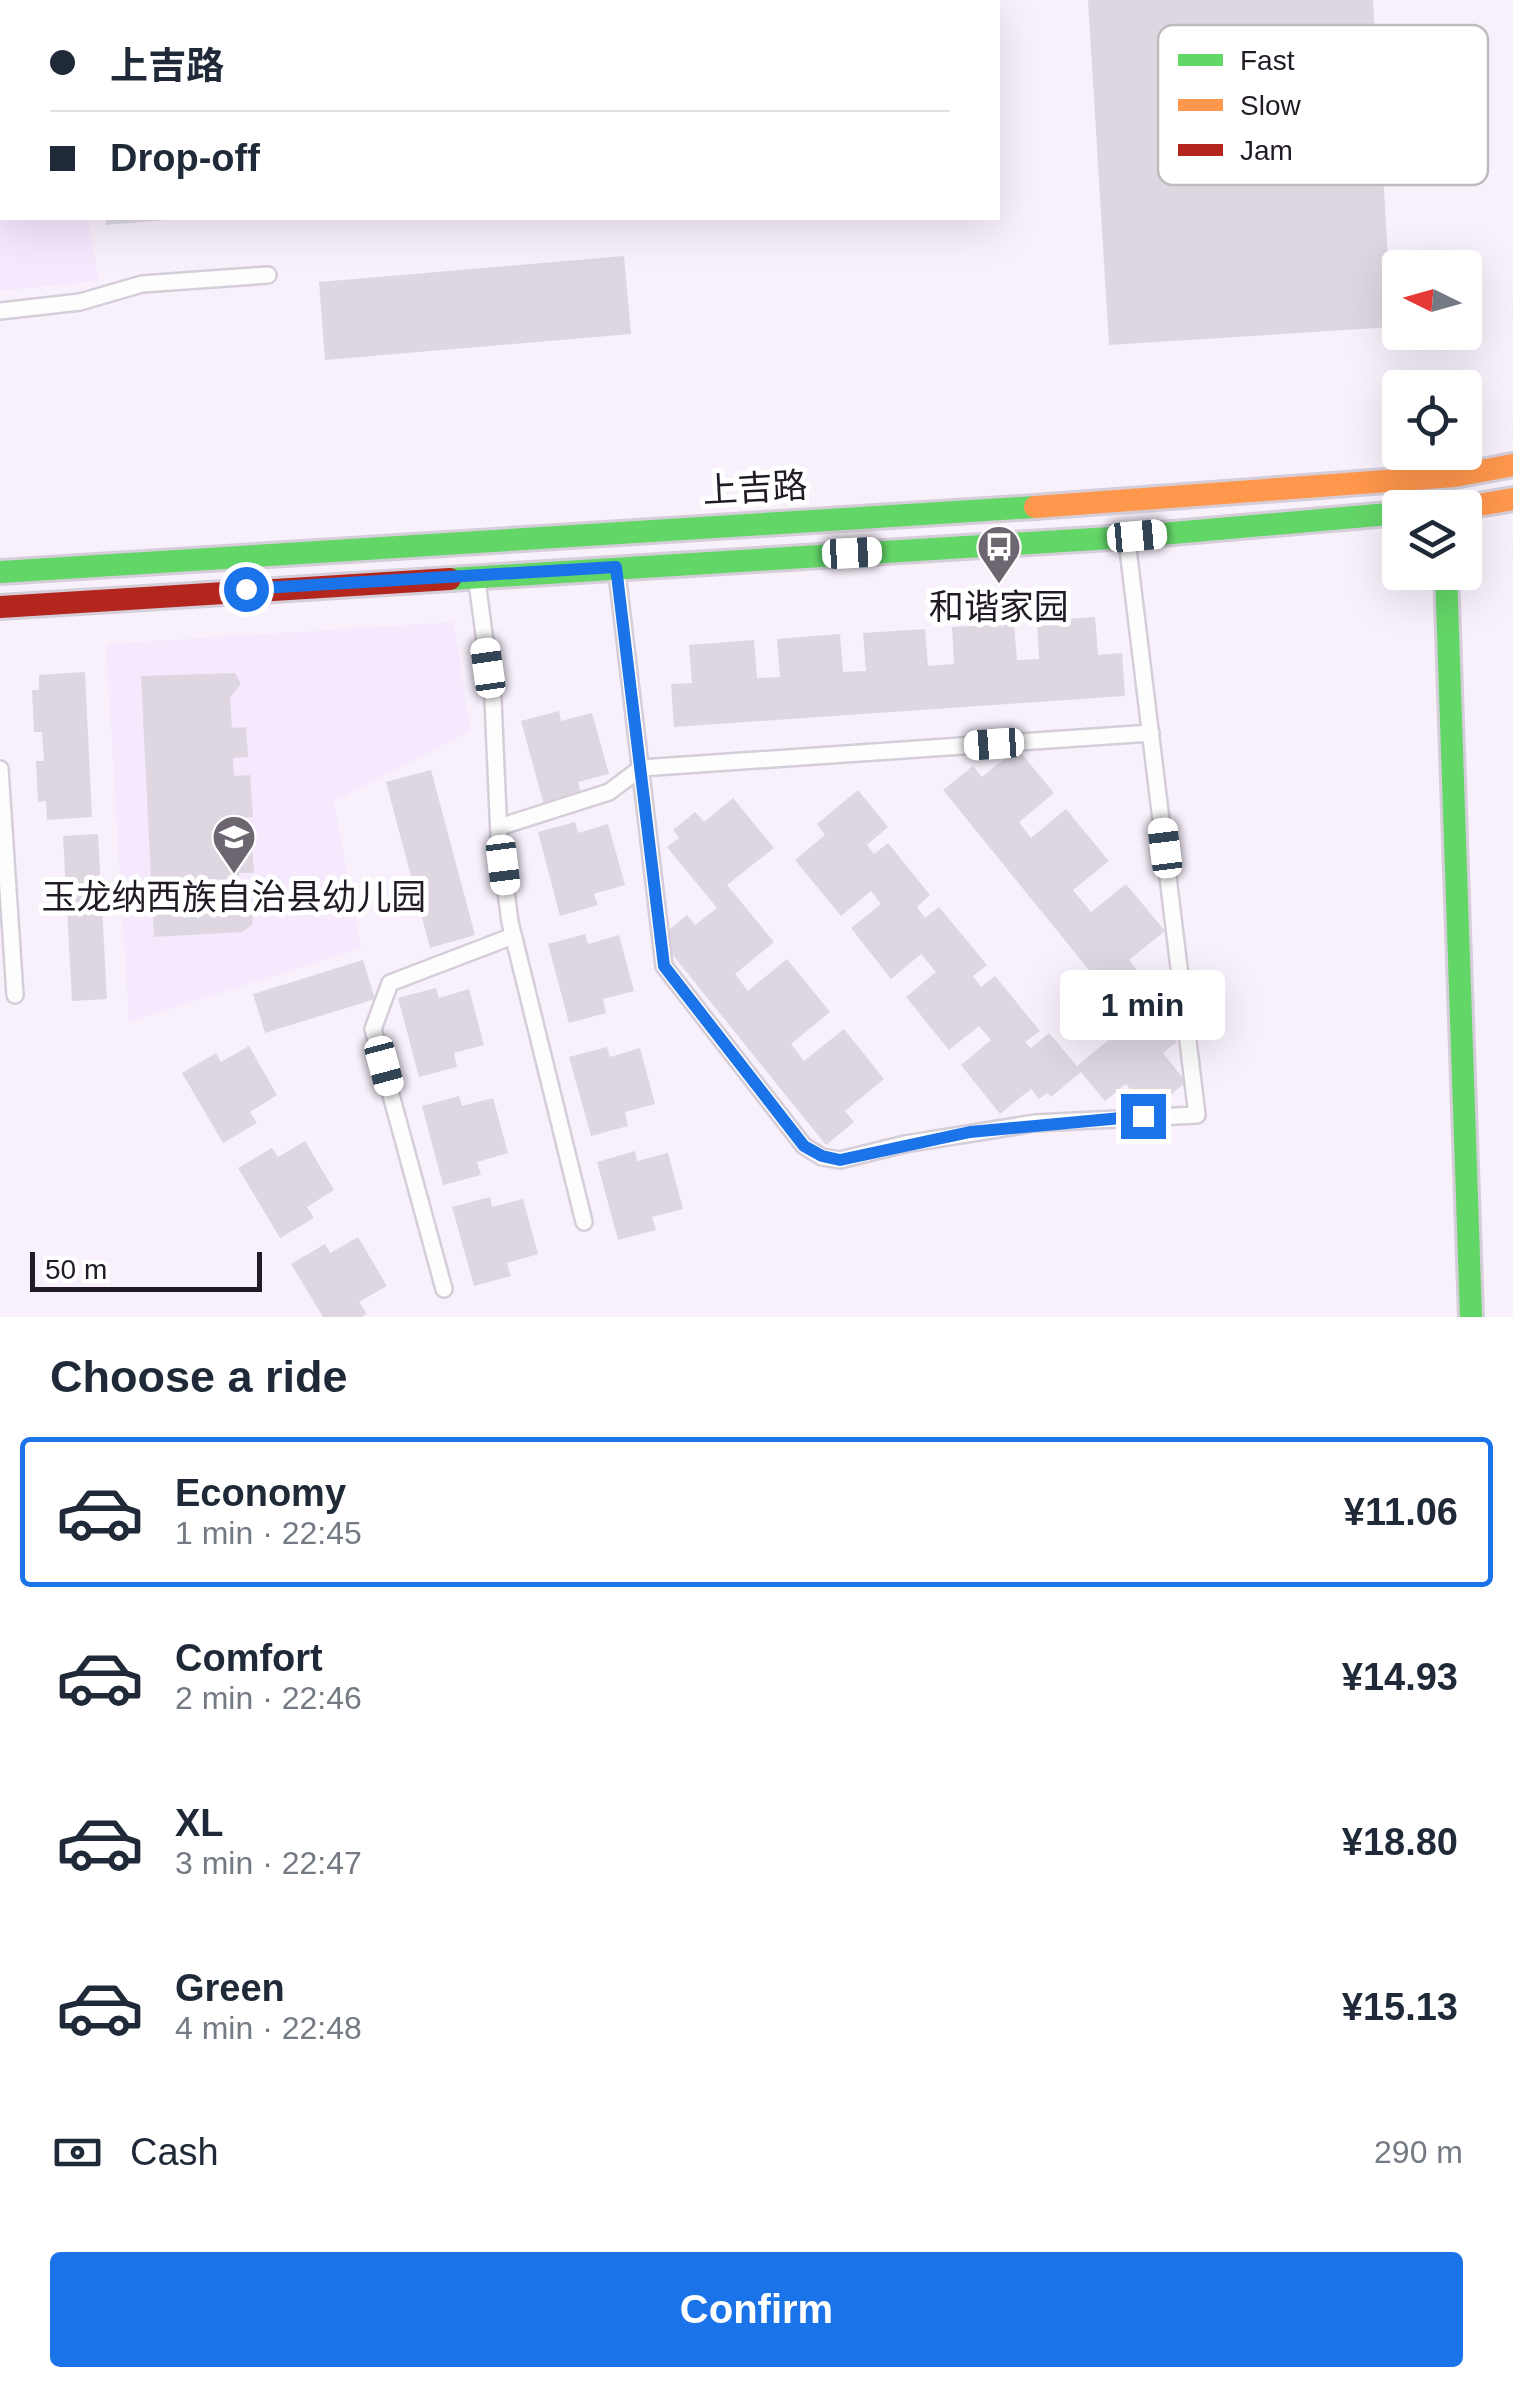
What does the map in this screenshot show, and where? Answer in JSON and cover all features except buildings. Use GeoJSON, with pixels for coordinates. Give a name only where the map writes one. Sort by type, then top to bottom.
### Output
{"type":"FeatureCollection","features":[{"type":"Feature","properties":{"kind":"main road","name":"上吉路"},"geometry":{"type":"LineString","coordinates":[[0,572],[1134,501],[1430,478],[1513,465]]}},
{"type":"Feature","properties":{"kind":"main road"},"geometry":{"type":"LineString","coordinates":[[1426,490],[1430,478]]}},
{"type":"Feature","properties":{"kind":"main road"},"geometry":{"type":"LineString","coordinates":[[1430,478],[1435,490]]}},
{"type":"Feature","properties":{"kind":"main road"},"geometry":{"type":"LineString","coordinates":[[1482,504],[1513,499]]}},
{"type":"Feature","properties":{"kind":"main road","name":"上吉路"},"geometry":{"type":"LineString","coordinates":[[0,607],[1126,537],[1382,515]]}},
{"type":"Feature","properties":{"kind":"main road"},"geometry":{"type":"LineString","coordinates":[[1423,590],[1448,1317]]}},
{"type":"Feature","properties":{"kind":"main road"},"geometry":{"type":"LineString","coordinates":[[1447,590],[1472,1317]]}},
{"type":"Feature","properties":{"kind":"lane"},"geometry":{"type":"LineString","coordinates":[[0,311],[80,302],[142,284],[268,275]]}},
{"type":"Feature","properties":{"kind":"lane"},"geometry":{"type":"LineString","coordinates":[[616,567],[664,966],[804,1146],[840,1160],[904,1144],[1036,1123],[1197,1114],[1126,537]]}},
{"type":"Feature","properties":{"kind":"lane"},"geometry":{"type":"LineString","coordinates":[[476,575],[499,762],[499,827],[512,936],[584,1222]]}},
{"type":"Feature","properties":{"kind":"lane"},"geometry":{"type":"LineString","coordinates":[[499,827],[609,792],[640,768],[1151,733]]}},
{"type":"Feature","properties":{"kind":"lane"},"geometry":{"type":"LineString","coordinates":[[0,769],[15,995]]}},
{"type":"Feature","properties":{"kind":"lane"},"geometry":{"type":"LineString","coordinates":[[444,1290],[374,1028],[390,983],[512,936]]}},
{"type":"Feature","properties":{"kind":"shaded area"},"geometry":{"type":"Polygon","coordinates":[[[0,220],[88,220],[99,281],[0,291],[0,220]]]}},
{"type":"Feature","properties":{"kind":"shaded area","name":"玉龙纳西族自治县幼儿园"},"geometry":{"type":"Polygon","coordinates":[[[454,622],[470,731],[334,802],[361,948],[129,1022],[106,644],[454,622]]]}},
{"type":"Feature","properties":{"kind":"traffic: fast"},"geometry":{"type":"LineString","coordinates":[[0,572],[1035,507]]}},
{"type":"Feature","properties":{"kind":"traffic: fast"},"geometry":{"type":"LineString","coordinates":[[450,579],[1127,537],[1382,515]]}},
{"type":"Feature","properties":{"kind":"traffic: fast"},"geometry":{"type":"LineString","coordinates":[[1447,590],[1471,1317]]}},
{"type":"Feature","properties":{"kind":"traffic: slow"},"geometry":{"type":"LineString","coordinates":[[1035,507],[1454,476],[1513,465]]}},
{"type":"Feature","properties":{"kind":"traffic: slow"},"geometry":{"type":"LineString","coordinates":[[1482,504],[1513,499]]}},
{"type":"Feature","properties":{"kind":"traffic: jam"},"geometry":{"type":"LineString","coordinates":[[0,607],[450,579]]}},
{"type":"Feature","properties":{"kind":"place","name":"和谐家园"},"geometry":{"type":"Point","coordinates":[999,585]}},
{"type":"Feature","properties":{"kind":"place","name":"玉龙纳西族自治县幼儿园"},"geometry":{"type":"Point","coordinates":[234,875]}},
{"type":"Feature","properties":{"kind":"route"},"geometry":{"type":"LineString","coordinates":[[246,589],[616,567],[664,966],[804,1146],[840,1160],[970,1132],[1143,1116]]}}]}
